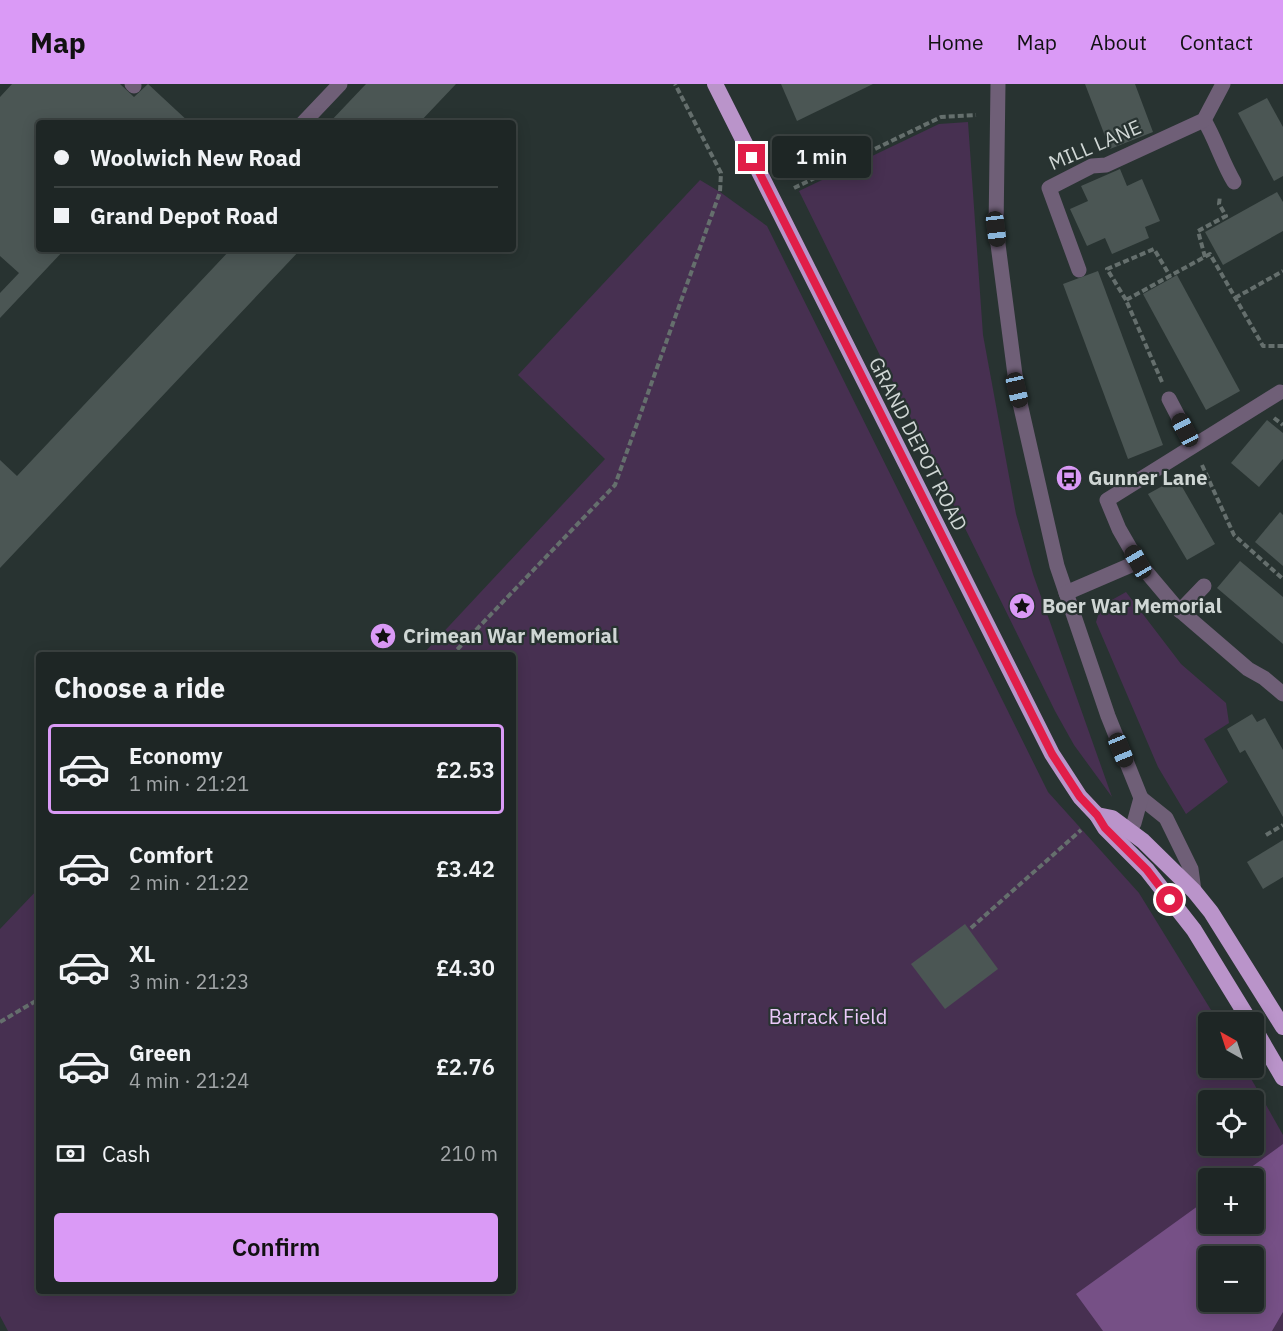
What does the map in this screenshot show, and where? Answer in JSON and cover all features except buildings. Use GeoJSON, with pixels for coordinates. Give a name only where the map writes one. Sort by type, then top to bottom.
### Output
{"type":"FeatureCollection","features":[{"type":"Feature","properties":{"kind":"highway","name":"GRAND DEPOT ROAD"},"geometry":{"type":"LineString","coordinates":[[716,84],[1052,754],[1080,797],[1097,815],[1112,818],[1124,837]]}},
{"type":"Feature","properties":{"kind":"highway"},"geometry":{"type":"LineString","coordinates":[[1124,837],[1156,853],[1194,891],[1211,912],[1283,1027]]}},
{"type":"Feature","properties":{"kind":"highway"},"geometry":{"type":"LineString","coordinates":[[1124,837],[1194,930],[1244,1012]]}},
{"type":"Feature","properties":{"kind":"highway"},"geometry":{"type":"LineString","coordinates":[[1264,1045],[1283,1078]]}},
{"type":"Feature","properties":{"kind":"street"},"geometry":{"type":"LineString","coordinates":[[306,120],[340,84]]}},
{"type":"Feature","properties":{"kind":"street"},"geometry":{"type":"LineString","coordinates":[[998,84],[996,229],[1017,390],[1057,566],[1108,716],[1141,798],[1166,818],[1191,869],[1194,891]]}},
{"type":"Feature","properties":{"kind":"street"},"geometry":{"type":"LineString","coordinates":[[1223,84],[1204,120],[1215,138],[1224,165],[1233,182]]}},
{"type":"Feature","properties":{"kind":"street","name":"MILL LANE"},"geometry":{"type":"LineString","coordinates":[[1079,270],[1049,188],[1092,166],[1106,165],[1204,120]]}},
{"type":"Feature","properties":{"kind":"street"},"geometry":{"type":"LineString","coordinates":[[1280,392],[1107,500],[1119,529],[1138,562],[1180,611],[1248,669],[1264,678],[1283,694]]}},
{"type":"Feature","properties":{"kind":"street"},"geometry":{"type":"LineString","coordinates":[[1169,399],[1193,445]]}},
{"type":"Feature","properties":{"kind":"street"},"geometry":{"type":"LineString","coordinates":[[1066,593],[1138,562]]}},
{"type":"Feature","properties":{"kind":"street"},"geometry":{"type":"LineString","coordinates":[[1180,611],[1204,586]]}},
{"type":"Feature","properties":{"kind":"street"},"geometry":{"type":"LineString","coordinates":[[1124,837],[1134,823],[1141,798]]}},
{"type":"Feature","properties":{"kind":"path"},"geometry":{"type":"LineString","coordinates":[[456,652],[615,485],[720,192],[721,173],[675,84]]}},
{"type":"Feature","properties":{"kind":"path"},"geometry":{"type":"LineString","coordinates":[[794,188],[941,117],[984,114]]}},
{"type":"Feature","properties":{"kind":"path"},"geometry":{"type":"LineString","coordinates":[[1205,256],[1198,231],[1227,216],[1220,204],[1224,165]]}},
{"type":"Feature","properties":{"kind":"path"},"geometry":{"type":"LineString","coordinates":[[1169,399],[1126,300],[1107,269],[1154,249],[1170,276]]}},
{"type":"Feature","properties":{"kind":"path"},"geometry":{"type":"LineString","coordinates":[[1126,300],[1210,254],[1263,346],[1283,346]]}},
{"type":"Feature","properties":{"kind":"path"},"geometry":{"type":"LineString","coordinates":[[1235,298],[1283,272]]}},
{"type":"Feature","properties":{"kind":"path"},"geometry":{"type":"LineString","coordinates":[[1193,445],[1234,535],[1283,579]]}},
{"type":"Feature","properties":{"kind":"path"},"geometry":{"type":"LineString","coordinates":[[1266,836],[1283,825]]}},
{"type":"Feature","properties":{"kind":"path"},"geometry":{"type":"LineString","coordinates":[[971,928],[1081,830]]}},
{"type":"Feature","properties":{"kind":"path"},"geometry":{"type":"LineString","coordinates":[[0,1022],[36,1001]]}},
{"type":"Feature","properties":{"kind":"green space"},"geometry":{"type":"Polygon","coordinates":[[[968,122],[983,335],[1016,514],[1033,574],[1112,797],[1074,745],[1055,711],[799,191],[939,124],[968,122]]]}},
{"type":"Feature","properties":{"kind":"green space","name":"Barrack Field"},"geometry":{"type":"Polygon","coordinates":[[[700,180],[720,192],[767,226],[1048,792],[1139,893],[1212,1012],[1198,1012],[1198,1078],[1251,1078],[1257,1090],[1198,1090],[1198,1156],[1264,1156],[1264,1102],[1283,1135],[1283,1331],[8,1331],[0,1316],[0,929],[36,891],[36,1294],[516,1294],[516,652],[425,652],[605,459],[518,375],[700,180]]]}},
{"type":"Feature","properties":{"kind":"green space"},"geometry":{"type":"Polygon","coordinates":[[[1126,592],[1181,664],[1226,703],[1229,723],[1204,739],[1228,782],[1186,814],[1158,767],[1096,622],[1101,606],[1126,592]]]}},
{"type":"Feature","properties":{"kind":"shaded area"},"geometry":{"type":"Polygon","coordinates":[[[1283,1144],[1283,1312],[1272,1331],[1103,1331],[1076,1294],[1198,1206],[1198,1234],[1264,1234],[1264,1168],[1250,1168],[1283,1144]]]}},
{"type":"Feature","properties":{"kind":"place","name":"Gunner Lane"},"geometry":{"type":"Point","coordinates":[1069,478]}},
{"type":"Feature","properties":{"kind":"place","name":"Boer War Memorial"},"geometry":{"type":"Point","coordinates":[1022,606]}},
{"type":"Feature","properties":{"kind":"place","name":"Crimean War Memorial"},"geometry":{"type":"Point","coordinates":[383,636]}},
{"type":"Feature","properties":{"kind":"route"},"geometry":{"type":"LineString","coordinates":[[752,158],[1052,754],[1080,797],[1097,815],[1105,828],[1147,870],[1170,900]]}}]}
